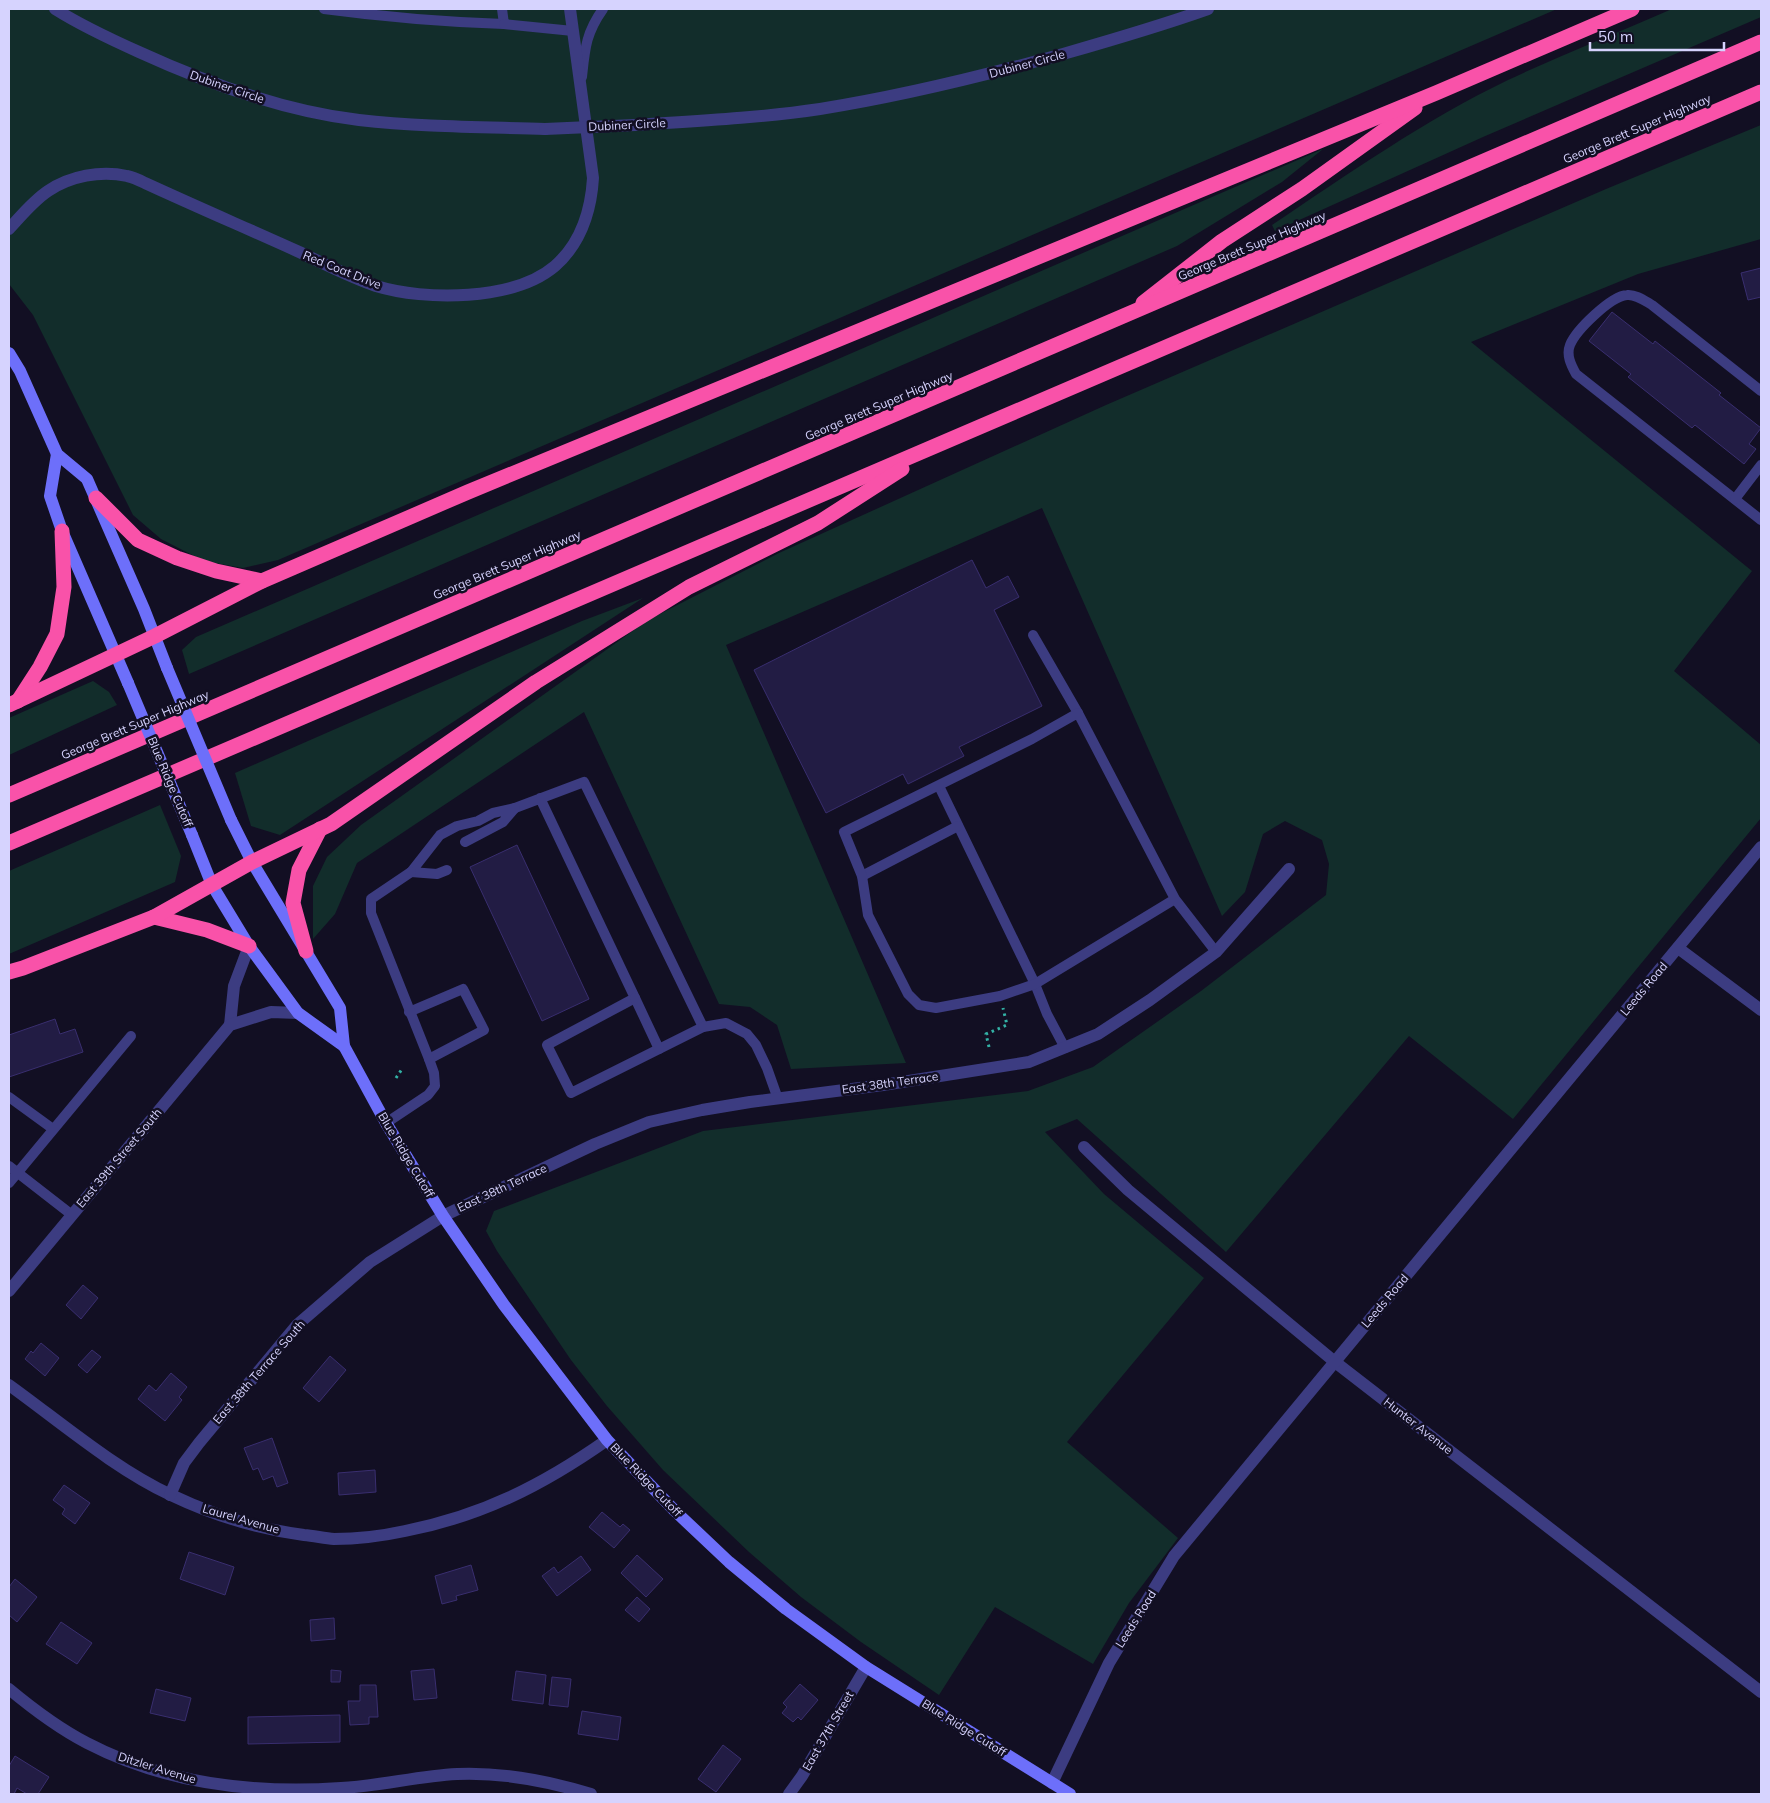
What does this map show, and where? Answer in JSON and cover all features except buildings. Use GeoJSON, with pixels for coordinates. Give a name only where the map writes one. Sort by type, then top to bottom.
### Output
{"type":"FeatureCollection","features":[{"type":"Feature","properties":{"kind":"highway"},"geometry":{"type":"LineString","coordinates":[[13,703],[155,636],[262,581],[468,492],[1436,93],[1632,9]]}},
{"type":"Feature","properties":{"kind":"highway","name":"George Brett Super Highway"},"geometry":{"type":"LineString","coordinates":[[9,795],[1761,42]]}},
{"type":"Feature","properties":{"kind":"highway","name":"George Brett Super Highway"},"geometry":{"type":"LineString","coordinates":[[9,844],[1761,92]]}},
{"type":"Feature","properties":{"kind":"highway"},"geometry":{"type":"LineString","coordinates":[[1126,316],[1222,241],[1302,189],[1436,93]]}},
{"type":"Feature","properties":{"kind":"highway"},"geometry":{"type":"LineString","coordinates":[[9,972],[154,916],[252,862],[331,824],[536,682],[689,587],[818,523],[938,446]]}},
{"type":"Feature","properties":{"kind":"highway"},"geometry":{"type":"LineString","coordinates":[[96,498],[138,540],[177,558],[216,571],[262,581]]}},
{"type":"Feature","properties":{"kind":"highway"},"geometry":{"type":"LineString","coordinates":[[13,703],[40,667],[57,634],[64,587],[62,531]]}},
{"type":"Feature","properties":{"kind":"highway"},"geometry":{"type":"LineString","coordinates":[[306,951],[293,902],[299,870],[320,829]]}},
{"type":"Feature","properties":{"kind":"highway"},"geometry":{"type":"LineString","coordinates":[[154,916],[207,930],[250,946]]}},
{"type":"Feature","properties":{"kind":"main road","name":"Blue Ridge Cutoff"},"geometry":{"type":"LineString","coordinates":[[9,353],[20,371],[57,454],[87,478],[231,820],[252,862],[340,1008],[344,1046],[386,1124],[443,1216],[504,1305],[607,1440],[675,1511],[729,1562],[786,1609],[866,1667],[1070,1794]]}},
{"type":"Feature","properties":{"kind":"main road","name":"Blue Ridge Cutoff"},"geometry":{"type":"LineString","coordinates":[[57,454],[50,496],[62,531],[116,654],[212,885],[250,946],[298,1013],[344,1046]]}},
{"type":"Feature","properties":{"kind":"street","name":"Dubiner Circle"},"geometry":{"type":"LineString","coordinates":[[55,9],[83,26],[197,77],[250,96],[307,111],[358,120],[406,124],[545,129],[635,126],[739,118],[818,109],[888,97],[1021,66],[1160,26],[1208,9]]}},
{"type":"Feature","properties":{"kind":"street","name":"Red Coat Drive"},"geometry":{"type":"LineString","coordinates":[[9,229],[47,191],[62,182],[89,174],[127,176],[376,286],[419,294],[446,295],[491,292],[532,279],[554,266],[575,241],[588,213],[593,178],[570,9]]}},
{"type":"Feature","properties":{"kind":"street","name":"Leeds Road"},"geometry":{"type":"LineString","coordinates":[[1052,1783],[1109,1663],[1174,1556],[1761,847]]}},
{"type":"Feature","properties":{"kind":"street","name":"East 38th Terrace"},"geometry":{"type":"LineString","coordinates":[[443,1216],[595,1144],[649,1122],[702,1110],[1029,1062],[1065,1048],[1098,1034],[1150,1000],[1216,952],[1289,869]]}},
{"type":"Feature","properties":{"kind":"street"},"geometry":{"type":"LineString","coordinates":[[250,946],[234,986],[230,1025],[271,1012],[298,1013]]}},
{"type":"Feature","properties":{"kind":"street"},"geometry":{"type":"LineString","coordinates":[[1678,948],[1761,1010]]}},
{"type":"Feature","properties":{"kind":"street","name":"East 39th Street South"},"geometry":{"type":"LineString","coordinates":[[9,1291],[230,1025]]}},
{"type":"Feature","properties":{"kind":"street","name":"Hunter Avenue"},"geometry":{"type":"LineString","coordinates":[[1084,1147],[1128,1190],[1335,1362],[1761,1692]]}},
{"type":"Feature","properties":{"kind":"street","name":"East 38th Terrace South"},"geometry":{"type":"LineString","coordinates":[[170,1495],[184,1463],[297,1325],[370,1262],[443,1216]]}},
{"type":"Feature","properties":{"kind":"street","name":"Laurel Avenue"},"geometry":{"type":"LineString","coordinates":[[9,1385],[118,1465],[170,1495],[217,1515],[274,1531],[333,1539],[375,1537],[439,1524],[492,1506],[550,1477],[607,1440]]}},
{"type":"Feature","properties":{"kind":"street","name":"East 37th Street"},"geometry":{"type":"LineString","coordinates":[[788,1794],[802,1776],[866,1667]]}},
{"type":"Feature","properties":{"kind":"street","name":"Ditzler Avenue"},"geometry":{"type":"LineString","coordinates":[[9,1689],[43,1716],[86,1742],[132,1763],[196,1781],[268,1790],[341,1788],[457,1774],[508,1776],[550,1782],[591,1794]]}},
{"type":"Feature","properties":{"kind":"lane"},"geometry":{"type":"LineString","coordinates":[[324,9],[456,23],[504,24],[573,31]]}},
{"type":"Feature","properties":{"kind":"lane"},"geometry":{"type":"LineString","coordinates":[[502,9],[504,24]]}},
{"type":"Feature","properties":{"kind":"lane"},"geometry":{"type":"LineString","coordinates":[[581,90],[586,41],[603,9]]}},
{"type":"Feature","properties":{"kind":"lane"},"geometry":{"type":"LineString","coordinates":[[1761,391],[1652,305],[1638,297],[1627,294],[1612,300],[1580,329],[1569,346],[1569,362],[1576,374],[1761,520]]}},
{"type":"Feature","properties":{"kind":"lane"},"geometry":{"type":"LineString","coordinates":[[1735,499],[1761,465]]}},
{"type":"Feature","properties":{"kind":"lane"},"geometry":{"type":"LineString","coordinates":[[1032,635],[1078,713],[1175,899],[1216,952]]}},
{"type":"Feature","properties":{"kind":"lane"},"geometry":{"type":"LineString","coordinates":[[1078,713],[1032,739],[844,832],[862,876],[868,915],[908,994],[919,1005],[936,1008],[1000,996],[1035,984],[1175,899]]}},
{"type":"Feature","properties":{"kind":"lane"},"geometry":{"type":"LineString","coordinates":[[386,1124],[428,1095],[435,1086],[434,1073],[429,1059],[370,913],[371,899],[411,872],[446,831],[584,782],[703,1027]]}},
{"type":"Feature","properties":{"kind":"lane"},"geometry":{"type":"LineString","coordinates":[[939,786],[1065,1048]]}},
{"type":"Feature","properties":{"kind":"lane"},"geometry":{"type":"LineString","coordinates":[[540,798],[659,1049]]}},
{"type":"Feature","properties":{"kind":"lane"},"geometry":{"type":"LineString","coordinates":[[465,842],[503,822],[515,808]]}},
{"type":"Feature","properties":{"kind":"lane"},"geometry":{"type":"LineString","coordinates":[[862,876],[958,826]]}},
{"type":"Feature","properties":{"kind":"lane"},"geometry":{"type":"LineString","coordinates":[[411,872],[437,874],[447,870]]}},
{"type":"Feature","properties":{"kind":"lane"},"geometry":{"type":"LineString","coordinates":[[409,1012],[463,989],[484,1030],[429,1059]]}},
{"type":"Feature","properties":{"kind":"lane"},"geometry":{"type":"LineString","coordinates":[[636,998],[547,1045],[571,1093],[703,1027],[726,1023],[747,1034],[756,1046],[767,1068],[778,1099]]}},
{"type":"Feature","properties":{"kind":"lane"},"geometry":{"type":"LineString","coordinates":[[9,1183],[131,1036]]}},
{"type":"Feature","properties":{"kind":"lane"},"geometry":{"type":"LineString","coordinates":[[10,1101],[53,1129]]}},
{"type":"Feature","properties":{"kind":"lane"},"geometry":{"type":"LineString","coordinates":[[9,1166],[72,1214]]}},
{"type":"Feature","properties":{"kind":"path"},"geometry":{"type":"LineString","coordinates":[[988,1047],[986,1034],[1007,1025],[1003,1008]]}},
{"type":"Feature","properties":{"kind":"path"},"geometry":{"type":"LineString","coordinates":[[396,1078],[402,1069]]}},
{"type":"Feature","properties":{"kind":"green space"},"geometry":{"type":"Polygon","coordinates":[[[9,9],[1557,9],[278,560],[243,568],[204,561],[161,539],[133,515],[33,315],[9,284],[9,9]]]}},
{"type":"Feature","properties":{"kind":"green space"},"geometry":{"type":"Polygon","coordinates":[[[1672,9],[1761,9],[1761,17],[1483,137],[1275,231],[1272,225],[1387,148],[1447,112],[1508,80],[1672,9]]]}},
{"type":"Feature","properties":{"kind":"green space"},"geometry":{"type":"Polygon","coordinates":[[[1761,125],[1761,239],[1638,274],[1471,342],[1752,571],[1674,671],[1761,745],[1761,818],[1513,1119],[1409,1036],[1226,1252],[1077,1119],[1045,1132],[1104,1194],[1204,1278],[1067,1442],[1178,1538],[1129,1603],[1093,1664],[995,1607],[939,1695],[861,1642],[801,1597],[749,1552],[663,1470],[607,1406],[571,1360],[497,1251],[486,1231],[494,1211],[703,1131],[1028,1091],[1093,1067],[1201,991],[1326,895],[1329,864],[1322,840],[1285,821],[1263,834],[1245,892],[1222,916],[1042,508],[726,645],[906,1063],[791,1069],[777,1025],[750,1007],[719,1004],[584,712],[357,863],[335,914],[313,939],[313,886],[327,857],[361,825],[648,620],[779,553],[1106,405],[1606,189],[1761,125]]]}},
{"type":"Feature","properties":{"kind":"green space"},"geometry":{"type":"Polygon","coordinates":[[[1323,149],[1282,182],[1177,246],[189,674],[182,650],[196,637],[1323,149]]]}},
{"type":"Feature","properties":{"kind":"green space"},"geometry":{"type":"Polygon","coordinates":[[[643,598],[280,835],[251,826],[235,773],[582,621],[643,598]]]}},
{"type":"Feature","properties":{"kind":"green space"},"geometry":{"type":"Polygon","coordinates":[[[93,681],[109,692],[117,705],[9,755],[9,718],[93,681]]]}},
{"type":"Feature","properties":{"kind":"green space"},"geometry":{"type":"Polygon","coordinates":[[[160,805],[181,856],[175,882],[9,954],[9,871],[160,805]]]}}]}
